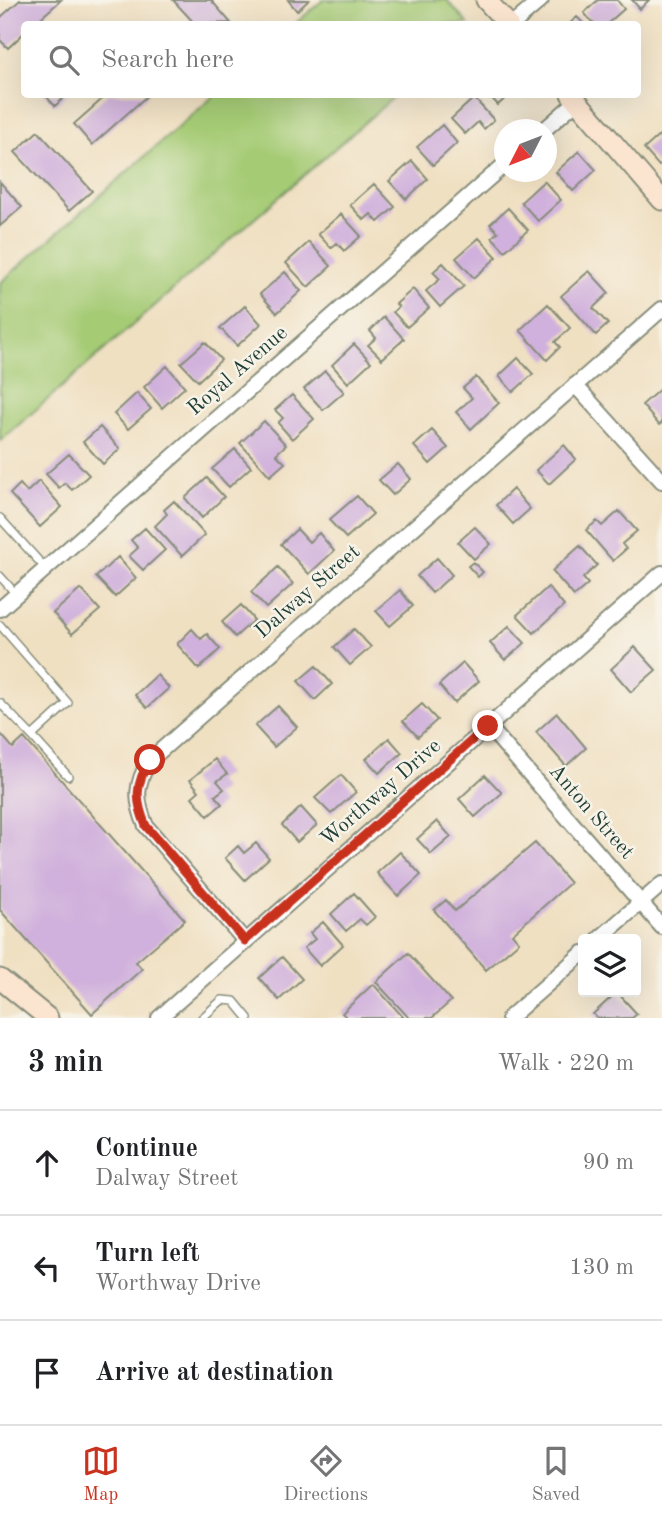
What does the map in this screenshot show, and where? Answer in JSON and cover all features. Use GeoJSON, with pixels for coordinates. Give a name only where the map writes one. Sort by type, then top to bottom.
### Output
{"type":"FeatureCollection","features":[{"type":"Feature","properties":{"kind":"street"},"geometry":{"type":"LineString","coordinates":[[486,0],[507,21]]}},
{"type":"Feature","properties":{"kind":"street"},"geometry":{"type":"LineString","coordinates":[[514,21],[541,0]]}},
{"type":"Feature","properties":{"kind":"street"},"geometry":{"type":"LineString","coordinates":[[554,119],[574,98],[662,200]]}},
{"type":"Feature","properties":{"kind":"street","name":"Royal Avenue"},"geometry":{"type":"LineString","coordinates":[[0,609],[494,174]]}},
{"type":"Feature","properties":{"kind":"street","name":"Dalway Street"},"geometry":{"type":"LineString","coordinates":[[245,941],[146,826],[138,809],[136,790],[150,760],[662,309]]}},
{"type":"Feature","properties":{"kind":"street"},"geometry":{"type":"LineString","coordinates":[[575,385],[662,481]]}},
{"type":"Feature","properties":{"kind":"street","name":"Worthway Drive"},"geometry":{"type":"LineString","coordinates":[[162,1017],[662,573]]}},
{"type":"Feature","properties":{"kind":"street","name":"Anton Street"},"geometry":{"type":"LineString","coordinates":[[488,726],[662,927]]}},
{"type":"Feature","properties":{"kind":"street"},"geometry":{"type":"LineString","coordinates":[[605,934],[662,884]]}},
{"type":"Feature","properties":{"kind":"street"},"geometry":{"type":"LineString","coordinates":[[509,1018],[578,957]]}},
{"type":"Feature","properties":{"kind":"street"},"geometry":{"type":"LineString","coordinates":[[0,979],[48,1018]]}},
{"type":"Feature","properties":{"kind":"lane"},"geometry":{"type":"LineString","coordinates":[[0,518],[46,569]]}},
{"type":"Feature","properties":{"kind":"lane"},"geometry":{"type":"LineString","coordinates":[[0,576],[16,595]]}},
{"type":"Feature","properties":{"kind":"lane"},"geometry":{"type":"LineString","coordinates":[[0,625],[68,703],[32,736]]}},
{"type":"Feature","properties":{"kind":"lane"},"geometry":{"type":"LineString","coordinates":[[0,703],[68,776]]}},
{"type":"Feature","properties":{"kind":"lane"},"geometry":{"type":"LineString","coordinates":[[202,1018],[222,1000],[234,1001],[248,1018]]}},
{"type":"Feature","properties":{"kind":"green space"},"geometry":{"type":"Polygon","coordinates":[[[323,0],[447,0],[465,21],[298,21],[323,0]]]}},
{"type":"Feature","properties":{"kind":"green space"},"geometry":{"type":"Polygon","coordinates":[[[212,98],[393,98],[0,441],[0,283],[212,98]]]}},
{"type":"Feature","properties":{"kind":"building"},"geometry":{"type":"Polygon","coordinates":[[[20,0],[61,0],[37,21],[21,21],[21,36],[8,48],[0,40],[0,18],[20,0]]]}},
{"type":"Feature","properties":{"kind":"building"},"geometry":{"type":"Polygon","coordinates":[[[173,0],[211,0],[229,21],[192,21],[173,0]]]}},
{"type":"Feature","properties":{"kind":"building"},"geometry":{"type":"Polygon","coordinates":[[[288,0],[309,0],[297,11],[288,0]]]}},
{"type":"Feature","properties":{"kind":"building"},"geometry":{"type":"Polygon","coordinates":[[[598,0],[617,0],[624,9],[610,21],[591,21],[584,13],[598,0]]]}},
{"type":"Feature","properties":{"kind":"building"},"geometry":{"type":"Polygon","coordinates":[[[632,0],[649,0],[640,9],[632,0]]]}},
{"type":"Feature","properties":{"kind":"building"},"geometry":{"type":"Polygon","coordinates":[[[48,98],[64,98],[55,106],[48,98]]]}},
{"type":"Feature","properties":{"kind":"building"},"geometry":{"type":"Polygon","coordinates":[[[103,98],[145,98],[92,145],[74,124],[103,98]]]}},
{"type":"Feature","properties":{"kind":"building"},"geometry":{"type":"Polygon","coordinates":[[[474,98],[494,120],[484,129],[478,122],[465,134],[451,119],[474,98]]]}},
{"type":"Feature","properties":{"kind":"building"},"geometry":{"type":"Polygon","coordinates":[[[492,98],[506,98],[498,105],[492,98]]]}},
{"type":"Feature","properties":{"kind":"building"},"geometry":{"type":"Polygon","coordinates":[[[442,125],[457,143],[433,165],[417,147],[442,125]]]}},
{"type":"Feature","properties":{"kind":"building"},"geometry":{"type":"Polygon","coordinates":[[[38,131],[92,191],[69,211],[15,152],[38,131]]]}},
{"type":"Feature","properties":{"kind":"building"},"geometry":{"type":"Polygon","coordinates":[[[662,133],[662,164],[659,166],[644,149],[662,133]]]}},
{"type":"Feature","properties":{"kind":"building"},"geometry":{"type":"Polygon","coordinates":[[[579,151],[596,170],[573,191],[557,171],[579,151]]]}},
{"type":"Feature","properties":{"kind":"building"},"geometry":{"type":"Polygon","coordinates":[[[412,161],[428,179],[406,199],[389,181],[412,161]]]}},
{"type":"Feature","properties":{"kind":"building"},"geometry":{"type":"Polygon","coordinates":[[[0,182],[22,207],[0,226],[0,182]]]}},
{"type":"Feature","properties":{"kind":"building"},"geometry":{"type":"Polygon","coordinates":[[[543,182],[561,200],[538,221],[521,202],[543,182]]]}},
{"type":"Feature","properties":{"kind":"building"},"geometry":{"type":"Polygon","coordinates":[[[374,184],[395,207],[378,222],[371,214],[364,220],[350,205],[374,184]]]}},
{"type":"Feature","properties":{"kind":"building"},"geometry":{"type":"Polygon","coordinates":[[[508,208],[528,230],[505,251],[492,237],[498,232],[490,224],[508,208]]]}},
{"type":"Feature","properties":{"kind":"building"},"geometry":{"type":"Polygon","coordinates":[[[341,214],[361,236],[344,251],[337,243],[331,248],[318,234],[341,214]]]}},
{"type":"Feature","properties":{"kind":"building"},"geometry":{"type":"Polygon","coordinates":[[[479,238],[497,257],[474,278],[456,258],[479,238]]]}},
{"type":"Feature","properties":{"kind":"building"},"geometry":{"type":"Polygon","coordinates":[[[309,242],[331,266],[308,287],[286,263],[309,242]]]}},
{"type":"Feature","properties":{"kind":"building"},"geometry":{"type":"Polygon","coordinates":[[[443,263],[464,286],[440,307],[426,291],[440,279],[433,272],[443,263]]]}},
{"type":"Feature","properties":{"kind":"building"},"geometry":{"type":"Polygon","coordinates":[[[589,271],[609,293],[593,308],[608,324],[596,335],[561,296],[589,271]]]}},
{"type":"Feature","properties":{"kind":"building"},"geometry":{"type":"Polygon","coordinates":[[[285,272],[301,291],[277,313],[260,294],[285,272]]]}},
{"type":"Feature","properties":{"kind":"building"},"geometry":{"type":"Polygon","coordinates":[[[413,289],[429,308],[407,327],[393,312],[399,307],[396,304],[413,289]]]}},
{"type":"Feature","properties":{"kind":"building"},"geometry":{"type":"Polygon","coordinates":[[[548,304],[570,328],[555,342],[560,347],[547,360],[520,330],[548,304]]]}},
{"type":"Feature","properties":{"kind":"building"},"geometry":{"type":"Polygon","coordinates":[[[245,306],[261,324],[237,346],[220,328],[245,306]]]}},
{"type":"Feature","properties":{"kind":"building"},"geometry":{"type":"Polygon","coordinates":[[[384,317],[404,339],[382,359],[368,345],[376,338],[370,331],[384,317]]]}},
{"type":"Feature","properties":{"kind":"building"},"geometry":{"type":"Polygon","coordinates":[[[205,342],[221,360],[198,381],[181,363],[205,342]]]}},
{"type":"Feature","properties":{"kind":"building"},"geometry":{"type":"Polygon","coordinates":[[[354,344],[371,362],[348,383],[332,365],[354,344]]]}},
{"type":"Feature","properties":{"kind":"building"},"geometry":{"type":"Polygon","coordinates":[[[518,358],[533,374],[513,392],[499,376],[518,358]]]}},
{"type":"Feature","properties":{"kind":"building"},"geometry":{"type":"Polygon","coordinates":[[[167,366],[185,387],[162,408],[144,387],[167,366]]]}},
{"type":"Feature","properties":{"kind":"building"},"geometry":{"type":"Polygon","coordinates":[[[325,371],[344,392],[323,410],[304,389],[325,371]]]}},
{"type":"Feature","properties":{"kind":"building"},"geometry":{"type":"Polygon","coordinates":[[[476,377],[499,403],[471,429],[456,412],[472,398],[463,388],[476,377]]]}},
{"type":"Feature","properties":{"kind":"building"},"geometry":{"type":"Polygon","coordinates":[[[662,387],[662,423],[659,425],[642,405],[662,387]]]}},
{"type":"Feature","properties":{"kind":"building"},"geometry":{"type":"Polygon","coordinates":[[[137,393],[151,409],[128,429],[114,414],[137,393]]]}},
{"type":"Feature","properties":{"kind":"building"},"geometry":{"type":"Polygon","coordinates":[[[292,395],[314,419],[292,439],[278,423],[283,418],[275,410],[292,395]]]}},
{"type":"Feature","properties":{"kind":"building"},"geometry":{"type":"Polygon","coordinates":[[[264,421],[286,445],[276,454],[285,463],[270,476],[240,443],[264,421]]]}},
{"type":"Feature","properties":{"kind":"building"},"geometry":{"type":"Polygon","coordinates":[[[100,427],[120,449],[103,464],[83,442],[100,427]]]}},
{"type":"Feature","properties":{"kind":"building"},"geometry":{"type":"Polygon","coordinates":[[[432,430],[448,448],[430,464],[414,446],[432,430]]]}},
{"type":"Feature","properties":{"kind":"building"},"geometry":{"type":"Polygon","coordinates":[[[564,445],[576,459],[549,484],[536,470],[564,445]]]}},
{"type":"Feature","properties":{"kind":"building"},"geometry":{"type":"Polygon","coordinates":[[[235,449],[251,467],[229,487],[212,469],[235,449]]]}},
{"type":"Feature","properties":{"kind":"building"},"geometry":{"type":"Polygon","coordinates":[[[69,454],[89,475],[72,490],[65,483],[59,488],[46,474],[69,454]]]}},
{"type":"Feature","properties":{"kind":"building"},"geometry":{"type":"Polygon","coordinates":[[[398,464],[411,479],[393,495],[379,480],[398,464]]]}},
{"type":"Feature","properties":{"kind":"building"},"geometry":{"type":"Polygon","coordinates":[[[207,478],[224,497],[202,518],[185,498],[207,478]]]}},
{"type":"Feature","properties":{"kind":"building"},"geometry":{"type":"Polygon","coordinates":[[[39,481],[62,507],[40,527],[10,494],[20,484],[27,492],[39,481]]]}},
{"type":"Feature","properties":{"kind":"building"},"geometry":{"type":"Polygon","coordinates":[[[513,489],[530,509],[513,524],[496,505],[513,489]]]}},
{"type":"Feature","properties":{"kind":"building"},"geometry":{"type":"Polygon","coordinates":[[[357,496],[373,514],[346,538],[329,520],[357,496]]]}},
{"type":"Feature","properties":{"kind":"building"},"geometry":{"type":"Polygon","coordinates":[[[174,501],[205,535],[182,556],[155,526],[167,514],[164,510],[174,501]]]}},
{"type":"Feature","properties":{"kind":"building"},"geometry":{"type":"Polygon","coordinates":[[[619,511],[637,531],[622,544],[626,549],[613,561],[586,530],[597,521],[602,526],[619,511]]]}},
{"type":"Feature","properties":{"kind":"building"},"geometry":{"type":"Polygon","coordinates":[[[475,527],[491,544],[474,559],[458,542],[475,527]]]}},
{"type":"Feature","properties":{"kind":"building"},"geometry":{"type":"Polygon","coordinates":[[[145,528],[165,550],[143,570],[129,556],[138,548],[131,540],[145,528]]]}},
{"type":"Feature","properties":{"kind":"building"},"geometry":{"type":"Polygon","coordinates":[[[297,529],[309,542],[319,533],[334,551],[309,574],[281,544],[297,529]]]}},
{"type":"Feature","properties":{"kind":"building"},"geometry":{"type":"Polygon","coordinates":[[[580,546],[597,565],[583,578],[588,584],[574,596],[552,571],[580,546]]]}},
{"type":"Feature","properties":{"kind":"building"},"geometry":{"type":"Polygon","coordinates":[[[118,557],[136,578],[115,597],[96,577],[118,557]]]}},
{"type":"Feature","properties":{"kind":"building"},"geometry":{"type":"Polygon","coordinates":[[[437,558],[452,575],[432,593],[417,576],[437,558]]]}},
{"type":"Feature","properties":{"kind":"building"},"geometry":{"type":"Polygon","coordinates":[[[473,562],[483,572],[478,577],[468,566],[473,562]]]}},
{"type":"Feature","properties":{"kind":"building"},"geometry":{"type":"Polygon","coordinates":[[[278,567],[293,584],[266,608],[251,592],[278,567]]]}},
{"type":"Feature","properties":{"kind":"building"},"geometry":{"type":"Polygon","coordinates":[[[548,587],[564,606],[534,633],[517,615],[548,587]]]}},
{"type":"Feature","properties":{"kind":"building"},"geometry":{"type":"Polygon","coordinates":[[[81,589],[100,610],[72,634],[53,613],[81,589]]]}},
{"type":"Feature","properties":{"kind":"building"},"geometry":{"type":"Polygon","coordinates":[[[400,590],[413,606],[390,626],[376,611],[400,590]]]}},
{"type":"Feature","properties":{"kind":"building"},"geometry":{"type":"Polygon","coordinates":[[[241,605],[254,620],[235,637],[222,622],[241,605]]]}},
{"type":"Feature","properties":{"kind":"building"},"geometry":{"type":"Polygon","coordinates":[[[509,626],[525,643],[505,660],[490,643],[509,626]]]}},
{"type":"Feature","properties":{"kind":"building"},"geometry":{"type":"Polygon","coordinates":[[[192,629],[201,639],[207,634],[220,649],[199,669],[177,644],[192,629]]]}},
{"type":"Feature","properties":{"kind":"building"},"geometry":{"type":"Polygon","coordinates":[[[354,629],[371,647],[350,665],[334,647],[354,629]]]}},
{"type":"Feature","properties":{"kind":"building"},"geometry":{"type":"Polygon","coordinates":[[[635,647],[656,670],[631,692],[611,669],[635,647]]]}},
{"type":"Feature","properties":{"kind":"building"},"geometry":{"type":"Polygon","coordinates":[[[463,663],[479,681],[454,703],[439,685],[463,663]]]}},
{"type":"Feature","properties":{"kind":"building"},"geometry":{"type":"Polygon","coordinates":[[[316,666],[332,684],[315,700],[298,681],[316,666]]]}},
{"type":"Feature","properties":{"kind":"building"},"geometry":{"type":"Polygon","coordinates":[[[157,675],[169,688],[147,708],[135,695],[157,675]]]}},
{"type":"Feature","properties":{"kind":"building"},"geometry":{"type":"Polygon","coordinates":[[[422,704],[437,720],[418,737],[403,721],[422,704]]]}},
{"type":"Feature","properties":{"kind":"building"},"geometry":{"type":"Polygon","coordinates":[[[278,706],[297,727],[274,747],[255,726],[278,706]]]}},
{"type":"Feature","properties":{"kind":"building"},"geometry":{"type":"Polygon","coordinates":[[[557,713],[586,748],[566,766],[536,732],[557,713]]]}},
{"type":"Feature","properties":{"kind":"building"},"geometry":{"type":"Polygon","coordinates":[[[0,733],[13,748],[24,738],[185,920],[136,962],[142,969],[92,1014],[0,910],[0,733]]]}},
{"type":"Feature","properties":{"kind":"building"},"geometry":{"type":"Polygon","coordinates":[[[389,738],[402,753],[379,773],[366,759],[389,738]]]}},
{"type":"Feature","properties":{"kind":"building"},"geometry":{"type":"Polygon","coordinates":[[[215,759],[227,774],[217,781],[224,789],[215,796],[222,804],[208,816],[192,797],[199,791],[190,780],[215,759]]]}},
{"type":"Feature","properties":{"kind":"building"},"geometry":{"type":"Polygon","coordinates":[[[341,775],[356,792],[331,814],[315,798],[341,775]]]}},
{"type":"Feature","properties":{"kind":"building"},"geometry":{"type":"Polygon","coordinates":[[[485,775],[502,793],[475,817],[459,799],[485,775]]]}},
{"type":"Feature","properties":{"kind":"building"},"geometry":{"type":"Polygon","coordinates":[[[301,807],[317,825],[297,842],[282,825],[301,807]]]}},
{"type":"Feature","properties":{"kind":"building"},"geometry":{"type":"Polygon","coordinates":[[[437,821],[451,837],[431,854],[417,839],[437,821]]]}},
{"type":"Feature","properties":{"kind":"building"},"geometry":{"type":"Polygon","coordinates":[[[256,843],[269,858],[245,880],[225,858],[238,846],[244,853],[256,843]]]}},
{"type":"Feature","properties":{"kind":"building"},"geometry":{"type":"Polygon","coordinates":[[[535,843],[570,883],[512,934],[519,942],[486,970],[434,910],[446,900],[455,911],[535,843]]]}},
{"type":"Feature","properties":{"kind":"building"},"geometry":{"type":"Polygon","coordinates":[[[400,852],[421,875],[398,896],[377,873],[400,852]]]}},
{"type":"Feature","properties":{"kind":"building"},"geometry":{"type":"Polygon","coordinates":[[[354,893],[375,917],[366,925],[360,919],[346,931],[331,914],[354,893]]]}},
{"type":"Feature","properties":{"kind":"building"},"geometry":{"type":"Polygon","coordinates":[[[323,922],[343,945],[320,966],[304,948],[315,939],[310,933],[323,922]]]}},
{"type":"Feature","properties":{"kind":"building"},"geometry":{"type":"Polygon","coordinates":[[[408,953],[451,1001],[432,1018],[409,1018],[376,982],[408,953]]]}},
{"type":"Feature","properties":{"kind":"building"},"geometry":{"type":"Polygon","coordinates":[[[282,957],[302,979],[279,1000],[259,978],[282,957]]]}},
{"type":"Feature","properties":{"kind":"building"},"geometry":{"type":"Polygon","coordinates":[[[373,984],[404,1018],[347,1018],[342,1013],[373,984]]]}},
{"type":"Feature","properties":{"kind":"building"},"geometry":{"type":"Polygon","coordinates":[[[612,997],[622,997],[637,1014],[632,1018],[597,1018],[593,1014],[612,997]]]}},
{"type":"Feature","properties":{"kind":"route"},"geometry":{"type":"LineString","coordinates":[[150,760],[136,790],[138,809],[146,826],[245,941],[488,726]]}}]}
